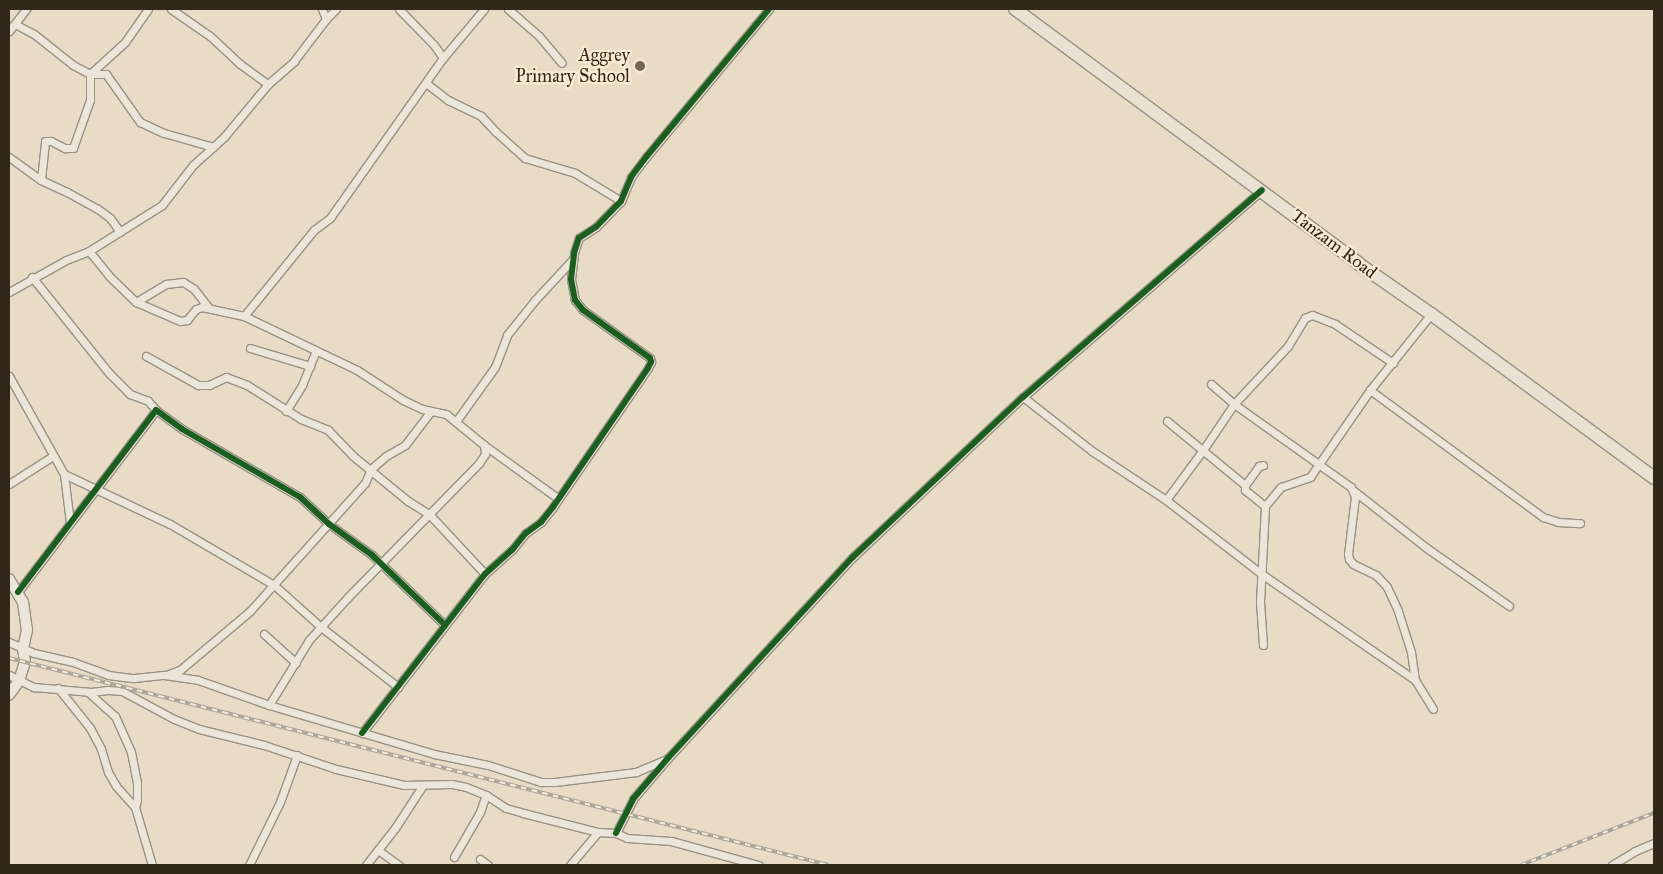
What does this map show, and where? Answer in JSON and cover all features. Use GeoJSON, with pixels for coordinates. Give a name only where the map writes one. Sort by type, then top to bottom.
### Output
{"type":"FeatureCollection","features":[{"type":"Feature","properties":{"kind":"highway","name":"Tanzam Road"},"geometry":{"type":"LineString","coordinates":[[1015,9],[1262,190],[1359,264],[1431,314],[1654,478]]}},
{"type":"Feature","properties":{"kind":"street"},"geometry":{"type":"LineString","coordinates":[[9,31],[26,9]]}},
{"type":"Feature","properties":{"kind":"street"},"geometry":{"type":"LineString","coordinates":[[41,180],[45,141],[51,141],[65,148],[73,148],[90,100],[90,74],[125,42],[148,9]]}},
{"type":"Feature","properties":{"kind":"street"},"geometry":{"type":"LineString","coordinates":[[171,9],[210,36],[240,64],[268,84]]}},
{"type":"Feature","properties":{"kind":"street"},"geometry":{"type":"LineString","coordinates":[[322,9],[326,19]]}},
{"type":"Feature","properties":{"kind":"street"},"geometry":{"type":"LineString","coordinates":[[9,292],[32,277],[76,255],[89,251],[162,205],[194,165],[213,147],[268,84],[294,61],[336,9]]}},
{"type":"Feature","properties":{"kind":"street"},"geometry":{"type":"LineString","coordinates":[[399,9],[434,45],[443,58]]}},
{"type":"Feature","properties":{"kind":"street"},"geometry":{"type":"LineString","coordinates":[[244,316],[314,230],[330,218],[443,58],[484,9]]}},
{"type":"Feature","properties":{"kind":"street"},"geometry":{"type":"LineString","coordinates":[[508,9],[538,36],[562,63]]}},
{"type":"Feature","properties":{"kind":"street"},"geometry":{"type":"LineString","coordinates":[[362,733],[485,574],[512,550],[526,533],[541,522],[651,362],[646,355],[583,310],[574,300],[570,279],[572,260],[579,238],[596,227],[621,201],[631,177],[647,156],[769,9]]}},
{"type":"Feature","properties":{"kind":"street"},"geometry":{"type":"LineString","coordinates":[[14,24],[34,34],[73,65],[90,74],[104,73],[112,79],[140,122],[164,133],[213,147]]}},
{"type":"Feature","properties":{"kind":"street"},"geometry":{"type":"LineString","coordinates":[[426,83],[448,100],[481,116],[525,158],[575,173],[621,201]]}},
{"type":"Feature","properties":{"kind":"street"},"geometry":{"type":"LineString","coordinates":[[9,157],[41,180],[98,209],[110,218],[120,232]]}},
{"type":"Feature","properties":{"kind":"street"},"geometry":{"type":"LineString","coordinates":[[616,833],[633,799],[668,758],[853,557],[1023,397],[1262,190]]}},
{"type":"Feature","properties":{"kind":"street"},"geometry":{"type":"LineString","coordinates":[[89,251],[109,276],[136,302],[180,321],[187,320],[199,307],[208,307],[244,316],[357,370],[403,400],[446,414],[457,420],[484,445],[559,498]]}},
{"type":"Feature","properties":{"kind":"street"},"geometry":{"type":"LineString","coordinates":[[457,420],[495,366],[507,335],[535,300],[572,260]]}},
{"type":"Feature","properties":{"kind":"street"},"geometry":{"type":"LineString","coordinates":[[32,277],[109,373],[130,394],[148,401],[156,410],[207,444],[292,492],[313,508],[329,524],[358,544],[445,624]]}},
{"type":"Feature","properties":{"kind":"street"},"geometry":{"type":"LineString","coordinates":[[136,302],[166,284],[183,282],[194,289],[208,307]]}},
{"type":"Feature","properties":{"kind":"street"},"geometry":{"type":"LineString","coordinates":[[1263,646],[1260,602],[1265,506],[1281,487],[1307,480],[1370,390],[1431,314]]}},
{"type":"Feature","properties":{"kind":"street"},"geometry":{"type":"LineString","coordinates":[[1166,500],[1234,404],[1288,346],[1305,318],[1312,315],[1335,324],[1393,363]]}},
{"type":"Feature","properties":{"kind":"street"},"geometry":{"type":"LineString","coordinates":[[250,348],[310,366]]}},
{"type":"Feature","properties":{"kind":"street"},"geometry":{"type":"LineString","coordinates":[[286,411],[310,366],[316,350]]}},
{"type":"Feature","properties":{"kind":"street"},"geometry":{"type":"LineString","coordinates":[[146,356],[198,385],[209,385],[226,377],[247,385],[286,411],[328,430],[353,456],[408,501],[429,514],[485,574]]}},
{"type":"Feature","properties":{"kind":"street"},"geometry":{"type":"LineString","coordinates":[[9,376],[64,474],[70,523]]}},
{"type":"Feature","properties":{"kind":"street"},"geometry":{"type":"LineString","coordinates":[[1211,384],[1234,404],[1319,463],[1428,549],[1509,606]]}},
{"type":"Feature","properties":{"kind":"street"},"geometry":{"type":"LineString","coordinates":[[1370,390],[1543,517],[1558,522],[1580,522]]}},
{"type":"Feature","properties":{"kind":"street"},"geometry":{"type":"LineString","coordinates":[[1023,397],[1092,451],[1166,500],[1262,575],[1415,680]]}},
{"type":"Feature","properties":{"kind":"street"},"geometry":{"type":"LineString","coordinates":[[18,592],[156,410]]}},
{"type":"Feature","properties":{"kind":"street"},"geometry":{"type":"LineString","coordinates":[[164,676],[180,670],[250,611],[329,524],[351,496],[365,483],[371,469],[386,456],[405,445],[432,411]]}},
{"type":"Feature","properties":{"kind":"street"},"geometry":{"type":"LineString","coordinates":[[1167,421],[1246,485]]}},
{"type":"Feature","properties":{"kind":"street"},"geometry":{"type":"LineString","coordinates":[[270,705],[321,627],[479,463],[485,454],[484,445]]}},
{"type":"Feature","properties":{"kind":"street"},"geometry":{"type":"LineString","coordinates":[[9,484],[53,456]]}},
{"type":"Feature","properties":{"kind":"street"},"geometry":{"type":"LineString","coordinates":[[1263,465],[1259,466],[1246,485],[1246,492],[1265,506]]}},
{"type":"Feature","properties":{"kind":"street"},"geometry":{"type":"LineString","coordinates":[[64,474],[170,524],[274,585],[321,627],[398,687]]}},
{"type":"Feature","properties":{"kind":"street"},"geometry":{"type":"LineString","coordinates":[[1354,491],[1349,559],[1353,564],[1376,575],[1387,586],[1398,611],[1411,652],[1415,680],[1433,709]]}},
{"type":"Feature","properties":{"kind":"street"},"geometry":{"type":"LineString","coordinates":[[9,579],[23,602],[27,620],[23,649],[26,662],[9,695]]}},
{"type":"Feature","properties":{"kind":"street"},"geometry":{"type":"LineString","coordinates":[[264,634],[296,663]]}},
{"type":"Feature","properties":{"kind":"street"},"geometry":{"type":"LineString","coordinates":[[9,642],[23,649],[73,662],[108,675],[134,678],[164,676],[198,680],[270,705],[362,733],[434,754],[488,765],[541,782],[636,772],[668,758]]}},
{"type":"Feature","properties":{"kind":"street"},"geometry":{"type":"LineString","coordinates":[[9,675],[34,687],[88,692],[122,691],[174,719],[199,729],[297,755],[336,769],[404,785],[452,784],[486,795],[506,808],[598,832],[616,833],[626,838],[671,841],[737,863],[759,865]]}},
{"type":"Feature","properties":{"kind":"street"},"geometry":{"type":"LineString","coordinates":[[58,688],[90,728],[101,749],[108,772],[116,786],[135,808],[152,865]]}},
{"type":"Feature","properties":{"kind":"street"},"geometry":{"type":"LineString","coordinates":[[88,692],[115,716],[131,752],[137,782],[138,800],[135,808]]}},
{"type":"Feature","properties":{"kind":"street"},"geometry":{"type":"LineString","coordinates":[[249,865],[280,802],[297,755]]}},
{"type":"Feature","properties":{"kind":"street"},"geometry":{"type":"LineString","coordinates":[[366,865],[411,806],[423,785]]}},
{"type":"Feature","properties":{"kind":"street"},"geometry":{"type":"LineString","coordinates":[[454,858],[480,812],[486,795]]}},
{"type":"Feature","properties":{"kind":"street"},"geometry":{"type":"LineString","coordinates":[[570,865],[598,832]]}},
{"type":"Feature","properties":{"kind":"street"},"geometry":{"type":"LineString","coordinates":[[1612,865],[1634,851],[1654,843]]}},
{"type":"Feature","properties":{"kind":"street"},"geometry":{"type":"LineString","coordinates":[[378,850],[399,865]]}},
{"type":"Feature","properties":{"kind":"street"},"geometry":{"type":"LineString","coordinates":[[480,859],[488,865]]}},
{"type":"Feature","properties":{"kind":"railway"},"geometry":{"type":"LineString","coordinates":[[9,658],[828,865]]}},
{"type":"Feature","properties":{"kind":"railway"},"geometry":{"type":"LineString","coordinates":[[1521,865],[1654,813]]}},
{"type":"Feature","properties":{"kind":"cycle path"},"geometry":{"type":"LineString","coordinates":[[362,733],[485,574],[512,550],[526,533],[541,522],[553,507],[648,368],[651,362],[650,358],[583,310],[575,300],[571,279],[574,253],[579,238],[596,227],[621,201],[631,177],[647,156],[769,9]]}},
{"type":"Feature","properties":{"kind":"cycle path"},"geometry":{"type":"LineString","coordinates":[[616,833],[633,799],[668,758],[853,557],[1023,397],[1262,190]]}},
{"type":"Feature","properties":{"kind":"cycle path"},"geometry":{"type":"LineString","coordinates":[[18,592],[156,410],[182,429],[300,497],[329,524],[372,555],[445,625]]}},
{"type":"Feature","properties":{"kind":"place","name":"Aggrey Primary School"},"geometry":{"type":"Point","coordinates":[640,66]}}]}
